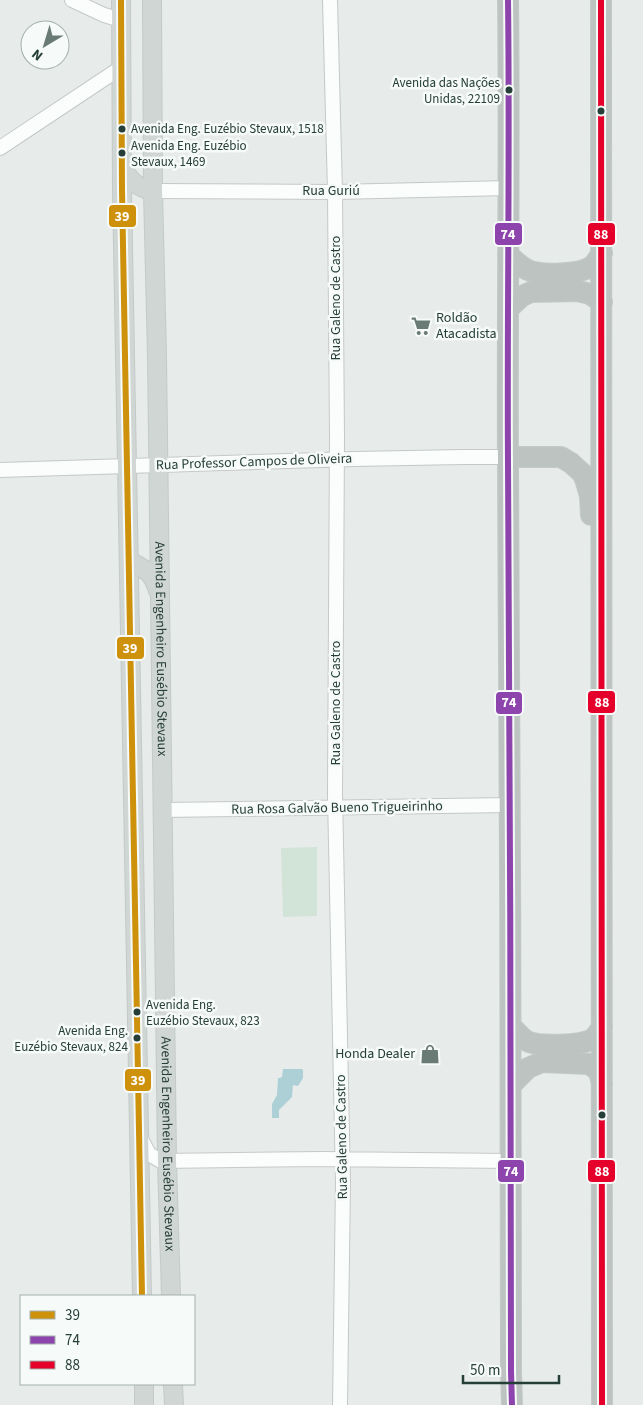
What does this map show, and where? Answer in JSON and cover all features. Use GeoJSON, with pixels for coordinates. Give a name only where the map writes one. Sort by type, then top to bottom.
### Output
{"type":"FeatureCollection","features":[{"type":"Feature","properties":{"kind":"highway"},"geometry":{"type":"LineString","coordinates":[[508,0],[512,1405]]}},
{"type":"Feature","properties":{"kind":"highway"},"geometry":{"type":"LineString","coordinates":[[601,0],[602,1405]]}},
{"type":"Feature","properties":{"kind":"highway"},"geometry":{"type":"LineString","coordinates":[[508,254],[521,266],[533,272],[559,274],[581,271],[592,266],[602,253]]}},
{"type":"Feature","properties":{"kind":"highway"},"geometry":{"type":"LineString","coordinates":[[508,309],[522,296],[531,292],[578,291],[590,294],[602,302]]}},
{"type":"Feature","properties":{"kind":"highway"},"geometry":{"type":"LineString","coordinates":[[508,458],[560,457],[571,463],[583,474],[590,496],[594,583],[602,596]]}},
{"type":"Feature","properties":{"kind":"highway"},"geometry":{"type":"LineString","coordinates":[[511,1026],[529,1042],[538,1044],[585,1042],[592,1039],[602,1027]]}},
{"type":"Feature","properties":{"kind":"highway"},"geometry":{"type":"LineString","coordinates":[[511,1085],[528,1068],[542,1062],[589,1064],[599,1071],[602,1084]]}},
{"type":"Feature","properties":{"kind":"main road","name":"Avenida Engenheiro Eusébio Stevaux"},"geometry":{"type":"LineString","coordinates":[[121,0],[128,561],[142,1295]]}},
{"type":"Feature","properties":{"kind":"main road","name":"Avenida Engenheiro Eusébio Stevaux"},"geometry":{"type":"LineString","coordinates":[[152,0],[167,1161],[171,1295]]}},
{"type":"Feature","properties":{"kind":"main road"},"geometry":{"type":"LineString","coordinates":[[122,168],[130,180],[138,186],[153,190]]}},
{"type":"Feature","properties":{"kind":"main road"},"geometry":{"type":"LineString","coordinates":[[128,561],[154,577],[160,596]]}},
{"type":"Feature","properties":{"kind":"main road"},"geometry":{"type":"LineString","coordinates":[[144,1385],[144,1405]]}},
{"type":"Feature","properties":{"kind":"main road"},"geometry":{"type":"LineString","coordinates":[[173,1385],[174,1405]]}},
{"type":"Feature","properties":{"kind":"street"},"geometry":{"type":"LineString","coordinates":[[72,0],[104,15],[121,20]]}},
{"type":"Feature","properties":{"kind":"street","name":"Rua Galeno de Castro"},"geometry":{"type":"LineString","coordinates":[[330,0],[335,192],[336,808],[342,1160],[340,1405]]}},
{"type":"Feature","properties":{"kind":"street"},"geometry":{"type":"LineString","coordinates":[[0,148],[122,67]]}},
{"type":"Feature","properties":{"kind":"street","name":"Rua Guriú"},"geometry":{"type":"LineString","coordinates":[[153,190],[335,192],[508,188]]}},
{"type":"Feature","properties":{"kind":"street","name":"Rua Professor Campos de Oliveira"},"geometry":{"type":"LineString","coordinates":[[0,470],[336,460],[463,457],[508,458]]}},
{"type":"Feature","properties":{"kind":"street","name":"Rua Rosa Galvão Bueno Trigueirinho"},"geometry":{"type":"LineString","coordinates":[[163,810],[510,805]]}},
{"type":"Feature","properties":{"kind":"street"},"geometry":{"type":"LineString","coordinates":[[139,1135],[150,1154],[161,1161],[512,1160]]}},
{"type":"Feature","properties":{"kind":"green space"},"geometry":{"type":"Polygon","coordinates":[[[317,847],[317,916],[283,917],[281,848],[317,847]]]}},
{"type":"Feature","properties":{"kind":"water"},"geometry":{"type":"Polygon","coordinates":[[[283,1069],[302,1069],[303,1078],[298,1086],[293,1085],[292,1097],[279,1110],[279,1118],[272,1118],[272,1104],[277,1095],[278,1078],[282,1077],[283,1069]]]}},
{"type":"Feature","properties":{"kind":"transit line","name":"39"},"geometry":{"type":"LineString","coordinates":[[121,0],[122,190],[142,1295]]}},
{"type":"Feature","properties":{"kind":"transit line","name":"74"},"geometry":{"type":"LineString","coordinates":[[508,0],[512,1405]]}},
{"type":"Feature","properties":{"kind":"transit line","name":"88"},"geometry":{"type":"LineString","coordinates":[[601,0],[602,1405]]}},
{"type":"Feature","properties":{"kind":"place","name":"Avenida das Nações Unidas, 22109"},"geometry":{"type":"Point","coordinates":[509,90]}},
{"type":"Feature","properties":{"kind":"place","name":"Avenida Eng. Euzébio Stevaux, 1518"},"geometry":{"type":"Point","coordinates":[122,129]}},
{"type":"Feature","properties":{"kind":"place","name":"Avenida Eng. Euzébio Stevaux, 1469"},"geometry":{"type":"Point","coordinates":[122,153]}},
{"type":"Feature","properties":{"kind":"place","name":"Roldão Atacadista"},"geometry":{"type":"Point","coordinates":[421,326]}},
{"type":"Feature","properties":{"kind":"place","name":"Avenida Eng. Euzébio Stevaux, 823"},"geometry":{"type":"Point","coordinates":[137,1012]}},
{"type":"Feature","properties":{"kind":"place","name":"Avenida Eng. Euzébio Stevaux, 824"},"geometry":{"type":"Point","coordinates":[137,1038]}},
{"type":"Feature","properties":{"kind":"place","name":"Honda Dealer"},"geometry":{"type":"Point","coordinates":[430,1054]}}]}
